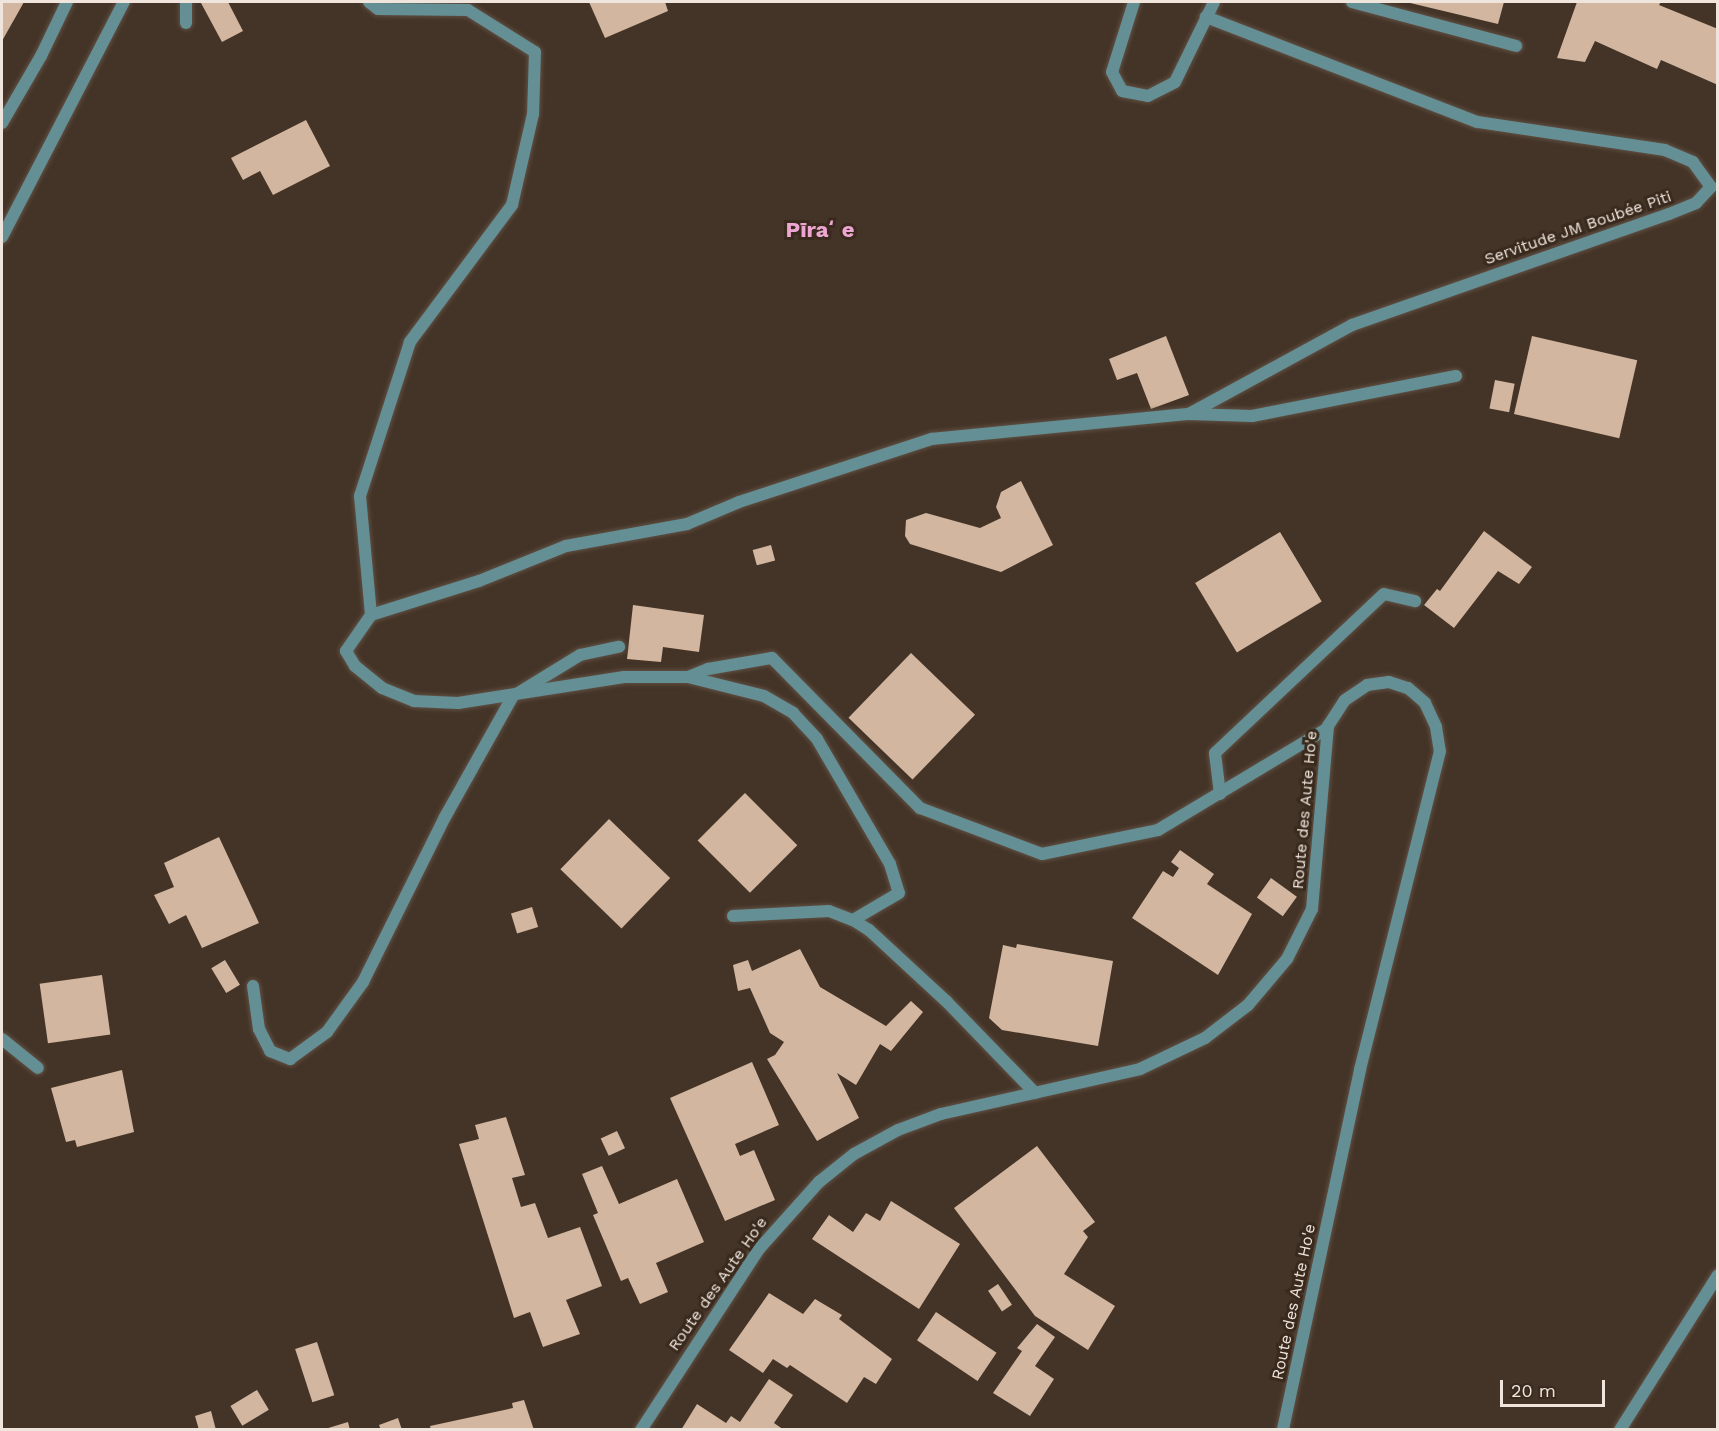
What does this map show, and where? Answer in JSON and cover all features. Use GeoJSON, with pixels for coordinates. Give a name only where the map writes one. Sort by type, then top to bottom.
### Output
{"type":"FeatureCollection","features":[{"type":"Feature","properties":{"kind":"street"},"geometry":{"type":"LineString","coordinates":[[2,123],[41,56],[67,2]]}},
{"type":"Feature","properties":{"kind":"street"},"geometry":{"type":"LineString","coordinates":[[2,237],[124,2]]}},
{"type":"Feature","properties":{"kind":"street"},"geometry":{"type":"LineString","coordinates":[[186,2],[186,23]]}},
{"type":"Feature","properties":{"kind":"street"},"geometry":{"type":"LineString","coordinates":[[369,2],[378,9],[468,10],[535,52],[533,114],[512,205],[410,342],[360,496],[370,615],[346,651],[355,666],[382,688],[414,701],[458,704],[513,696],[558,685],[624,677],[688,677],[764,696],[793,713],[817,738],[885,855],[898,893],[853,920]]}},
{"type":"Feature","properties":{"kind":"street"},"geometry":{"type":"LineString","coordinates":[[1134,2],[1112,72],[1122,91],[1148,96],[1175,82],[1214,2]]}},
{"type":"Feature","properties":{"kind":"street"},"geometry":{"type":"LineString","coordinates":[[1352,2],[1516,46]]}},
{"type":"Feature","properties":{"kind":"street","name":"Servitude JM Boubée Piti"},"geometry":{"type":"LineString","coordinates":[[1190,414],[1352,325],[1668,214],[1696,203],[1712,187],[1693,162],[1665,150],[1477,122],[1206,17]]}},
{"type":"Feature","properties":{"kind":"street"},"geometry":{"type":"LineString","coordinates":[[370,615],[479,581],[566,546],[687,524],[739,502],[933,439],[1190,414],[1252,416],[1456,376]]}},
{"type":"Feature","properties":{"kind":"street"},"geometry":{"type":"LineString","coordinates":[[1220,794],[1215,753],[1384,594],[1416,601]]}},
{"type":"Feature","properties":{"kind":"street"},"geometry":{"type":"LineString","coordinates":[[253,986],[259,1029],[270,1051],[290,1059],[327,1032],[363,982],[445,817],[513,696],[580,655],[619,646]]}},
{"type":"Feature","properties":{"kind":"street"},"geometry":{"type":"LineString","coordinates":[[688,677],[708,669],[772,658],[920,808],[1042,854],[1158,830],[1328,728]]}},
{"type":"Feature","properties":{"kind":"street","name":"Route des Aute Ho'e"},"geometry":{"type":"LineString","coordinates":[[640,1430],[759,1250],[819,1182],[854,1154],[898,1130],[941,1114],[1140,1069],[1205,1038],[1248,1005],[1287,959],[1312,909],[1328,728],[1345,700],[1366,685],[1389,682],[1408,688],[1425,704],[1436,728],[1440,751],[1360,1070],[1283,1430]]}},
{"type":"Feature","properties":{"kind":"street"},"geometry":{"type":"LineString","coordinates":[[733,916],[829,911],[853,920],[869,930],[946,1001],[1035,1093]]}},
{"type":"Feature","properties":{"kind":"street"},"geometry":{"type":"LineString","coordinates":[[2,1039],[38,1068]]}},
{"type":"Feature","properties":{"kind":"street"},"geometry":{"type":"LineString","coordinates":[[1620,1430],[1718,1275]]}},
{"type":"Feature","properties":{"kind":"building"},"geometry":{"type":"Polygon","coordinates":[[[2,2],[24,2],[2,41],[2,2]]]}},
{"type":"Feature","properties":{"kind":"building"},"geometry":{"type":"Polygon","coordinates":[[[228,2],[243,31],[222,42],[201,3],[228,2]]]}},
{"type":"Feature","properties":{"kind":"building"},"geometry":{"type":"Polygon","coordinates":[[[589,2],[665,2],[668,11],[605,38],[589,2]]]}},
{"type":"Feature","properties":{"kind":"building"},"geometry":{"type":"Polygon","coordinates":[[[1406,2],[1504,2],[1498,24],[1406,2]]]}},
{"type":"Feature","properties":{"kind":"building"},"geometry":{"type":"Polygon","coordinates":[[[1577,2],[1661,2],[1659,5],[1718,29],[1718,85],[1661,60],[1657,69],[1595,41],[1585,62],[1557,58],[1577,2]]]}},
{"type":"Feature","properties":{"kind":"building"},"geometry":{"type":"Polygon","coordinates":[[[306,120],[330,166],[273,195],[260,171],[243,180],[231,158],[306,120]]]}},
{"type":"Feature","properties":{"kind":"building"},"geometry":{"type":"Polygon","coordinates":[[[1166,336],[1189,395],[1151,409],[1137,373],[1117,380],[1109,359],[1166,336]]]}},
{"type":"Feature","properties":{"kind":"building"},"geometry":{"type":"Polygon","coordinates":[[[1532,336],[1637,360],[1619,438],[1514,414],[1532,336]]]}},
{"type":"Feature","properties":{"kind":"building"},"geometry":{"type":"Polygon","coordinates":[[[1495,380],[1515,384],[1509,412],[1489,408],[1495,380]]]}},
{"type":"Feature","properties":{"kind":"building"},"geometry":{"type":"Polygon","coordinates":[[[1021,481],[1053,545],[1001,572],[910,544],[905,536],[906,520],[926,513],[980,528],[1001,518],[996,507],[1001,492],[1021,481]]]}},
{"type":"Feature","properties":{"kind":"building"},"geometry":{"type":"Polygon","coordinates":[[[1484,531],[1532,567],[1519,584],[1498,571],[1454,628],[1424,605],[1437,589],[1440,591],[1484,531]]]}},
{"type":"Feature","properties":{"kind":"building"},"geometry":{"type":"Polygon","coordinates":[[[1280,532],[1322,601],[1237,652],[1195,583],[1280,532]]]}},
{"type":"Feature","properties":{"kind":"building"},"geometry":{"type":"Polygon","coordinates":[[[771,545],[775,560],[757,565],[753,550],[771,545]]]}},
{"type":"Feature","properties":{"kind":"building"},"geometry":{"type":"Polygon","coordinates":[[[633,605],[704,615],[699,652],[663,647],[661,662],[627,659],[633,605]]]}},
{"type":"Feature","properties":{"kind":"building"},"geometry":{"type":"Polygon","coordinates":[[[911,653],[975,715],[913,780],[848,718],[911,653]]]}},
{"type":"Feature","properties":{"kind":"building"},"geometry":{"type":"Polygon","coordinates":[[[745,793],[797,845],[750,893],[698,840],[745,793]]]}},
{"type":"Feature","properties":{"kind":"building"},"geometry":{"type":"Polygon","coordinates":[[[609,819],[670,878],[622,928],[560,869],[609,819]]]}},
{"type":"Feature","properties":{"kind":"building"},"geometry":{"type":"Polygon","coordinates":[[[219,837],[259,923],[202,948],[186,915],[169,924],[154,895],[174,887],[164,863],[219,837]]]}},
{"type":"Feature","properties":{"kind":"building"},"geometry":{"type":"Polygon","coordinates":[[[1180,850],[1214,874],[1207,884],[1252,914],[1218,975],[1132,918],[1163,871],[1173,877],[1179,868],[1171,862],[1180,850]]]}},
{"type":"Feature","properties":{"kind":"building"},"geometry":{"type":"Polygon","coordinates":[[[1271,878],[1297,897],[1283,916],[1257,897],[1271,878]]]}},
{"type":"Feature","properties":{"kind":"building"},"geometry":{"type":"Polygon","coordinates":[[[532,907],[538,927],[517,934],[511,913],[532,907]]]}},
{"type":"Feature","properties":{"kind":"building"},"geometry":{"type":"Polygon","coordinates":[[[1017,944],[1113,961],[1098,1046],[1002,1030],[989,1018],[1003,945],[1016,948],[1017,944]]]}},
{"type":"Feature","properties":{"kind":"building"},"geometry":{"type":"Polygon","coordinates":[[[800,949],[820,987],[886,1026],[911,1001],[923,1012],[891,1051],[880,1044],[856,1085],[837,1073],[859,1118],[817,1141],[767,1059],[775,1055],[784,1042],[770,1033],[750,988],[738,991],[733,965],[748,960],[752,971],[800,949]]]}},
{"type":"Feature","properties":{"kind":"building"},"geometry":{"type":"Polygon","coordinates":[[[225,960],[240,985],[226,993],[211,968],[225,960]]]}},
{"type":"Feature","properties":{"kind":"building"},"geometry":{"type":"Polygon","coordinates":[[[102,975],[110,1034],[48,1043],[40,984],[102,975]]]}},
{"type":"Feature","properties":{"kind":"building"},"geometry":{"type":"Polygon","coordinates":[[[752,1062],[779,1125],[735,1144],[740,1156],[754,1150],[775,1200],[725,1221],[670,1098],[752,1062]]]}},
{"type":"Feature","properties":{"kind":"building"},"geometry":{"type":"Polygon","coordinates":[[[122,1070],[134,1132],[77,1147],[75,1140],[66,1142],[51,1088],[122,1070]]]}},
{"type":"Feature","properties":{"kind":"building"},"geometry":{"type":"Polygon","coordinates":[[[506,1117],[525,1175],[512,1178],[521,1207],[535,1203],[548,1238],[580,1227],[602,1286],[566,1300],[580,1334],[543,1347],[530,1312],[514,1318],[459,1144],[479,1139],[475,1125],[506,1117]]]}},
{"type":"Feature","properties":{"kind":"building"},"geometry":{"type":"Polygon","coordinates":[[[617,1131],[625,1148],[609,1156],[601,1139],[617,1131]]]}},
{"type":"Feature","properties":{"kind":"building"},"geometry":{"type":"Polygon","coordinates":[[[1037,1146],[1095,1222],[1083,1231],[1088,1237],[1064,1274],[1115,1306],[1088,1350],[1035,1316],[954,1208],[1037,1146]]]}},
{"type":"Feature","properties":{"kind":"building"},"geometry":{"type":"Polygon","coordinates":[[[602,1166],[619,1204],[677,1179],[704,1242],[656,1263],[668,1292],[640,1304],[628,1278],[621,1281],[593,1215],[598,1213],[582,1174],[602,1166]]]}},
{"type":"Feature","properties":{"kind":"building"},"geometry":{"type":"Polygon","coordinates":[[[891,1201],[960,1244],[919,1309],[812,1239],[829,1215],[853,1232],[866,1213],[880,1221],[891,1201]]]}},
{"type":"Feature","properties":{"kind":"building"},"geometry":{"type":"Polygon","coordinates":[[[998,1284],[1012,1305],[1002,1311],[988,1291],[998,1284]]]}},
{"type":"Feature","properties":{"kind":"building"},"geometry":{"type":"Polygon","coordinates":[[[769,1293],[803,1314],[815,1299],[842,1315],[839,1319],[892,1359],[876,1384],[864,1377],[847,1403],[790,1365],[787,1368],[773,1359],[763,1373],[729,1350],[769,1293]]]}},
{"type":"Feature","properties":{"kind":"building"},"geometry":{"type":"Polygon","coordinates":[[[936,1312],[997,1353],[978,1381],[917,1340],[936,1312]]]}},
{"type":"Feature","properties":{"kind":"building"},"geometry":{"type":"Polygon","coordinates":[[[1037,1324],[1055,1337],[1035,1366],[1054,1379],[1030,1416],[993,1393],[1022,1351],[1017,1348],[1037,1324]]]}},
{"type":"Feature","properties":{"kind":"building"},"geometry":{"type":"Polygon","coordinates":[[[317,1342],[334,1395],[312,1402],[295,1349],[317,1342]]]}},
{"type":"Feature","properties":{"kind":"building"},"geometry":{"type":"Polygon","coordinates":[[[769,1379],[793,1395],[774,1423],[784,1430],[681,1430],[697,1404],[726,1423],[731,1416],[740,1422],[769,1379]]]}},
{"type":"Feature","properties":{"kind":"building"},"geometry":{"type":"Polygon","coordinates":[[[257,1390],[269,1410],[242,1426],[230,1406],[257,1390]]]}},
{"type":"Feature","properties":{"kind":"building"},"geometry":{"type":"Polygon","coordinates":[[[524,1400],[534,1430],[431,1430],[430,1426],[513,1408],[512,1403],[524,1400]]]}},
{"type":"Feature","properties":{"kind":"building"},"geometry":{"type":"Polygon","coordinates":[[[211,1411],[216,1430],[199,1430],[195,1416],[211,1411]]]}},
{"type":"Feature","properties":{"kind":"building"},"geometry":{"type":"Polygon","coordinates":[[[398,1418],[402,1430],[381,1430],[379,1425],[398,1418]]]}},
{"type":"Feature","properties":{"kind":"building"},"geometry":{"type":"Polygon","coordinates":[[[348,1422],[350,1430],[325,1430],[325,1429],[348,1422]]]}},
{"type":"Feature","properties":{"kind":"district","name":"Pīraʻe"},"geometry":{"type":"Point","coordinates":[820,230]}}]}
